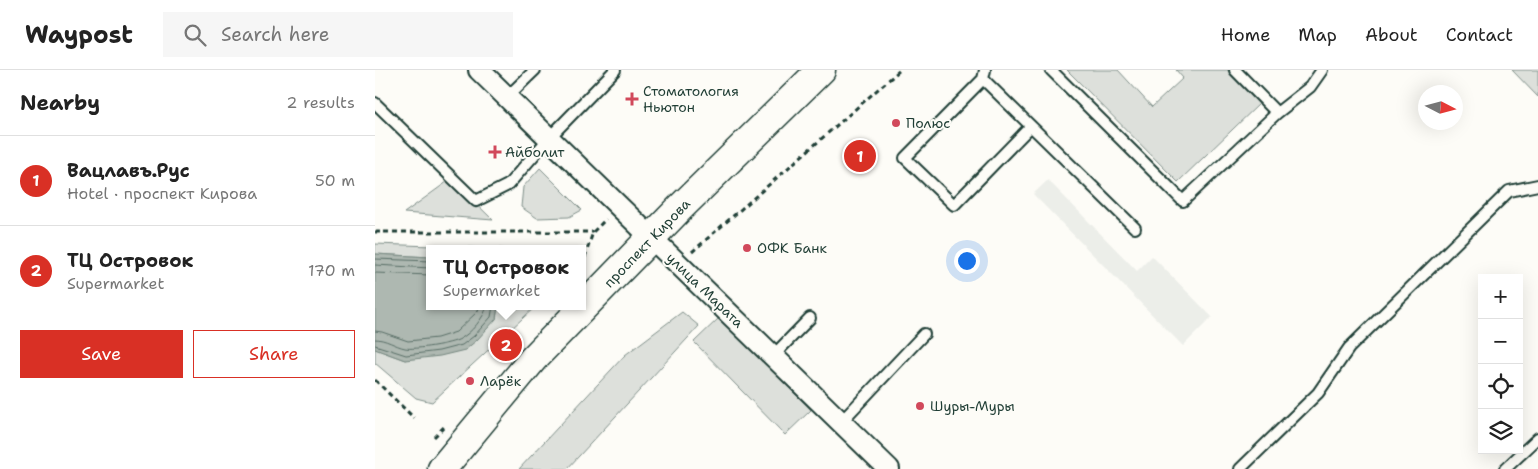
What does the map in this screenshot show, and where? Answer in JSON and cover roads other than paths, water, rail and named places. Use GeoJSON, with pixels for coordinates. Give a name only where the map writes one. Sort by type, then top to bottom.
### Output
{"type":"FeatureCollection","features":[{"type":"Feature","properties":{"kind":"main road","name":"проспект Кирова"},"geometry":{"type":"LineString","coordinates":[[586,305],[821,70]]}},
{"type":"Feature","properties":{"kind":"main road","name":"проспект Кирова"},"geometry":{"type":"LineString","coordinates":[[442,469],[533,359],[581,310]]}},
{"type":"Feature","properties":{"kind":"street","name":"улица Марата"},"geometry":{"type":"LineString","coordinates":[[479,70],[889,469]]}},
{"type":"Feature","properties":{"kind":"lane"},"geometry":{"type":"LineString","coordinates":[[507,97],[535,70]]}},
{"type":"Feature","properties":{"kind":"lane"},"geometry":{"type":"LineString","coordinates":[[375,103],[476,201],[508,185],[549,138],[615,70]]}},
{"type":"Feature","properties":{"kind":"lane"},"geometry":{"type":"LineString","coordinates":[[1051,70],[1183,201],[1277,113],[1310,87],[1322,70]]}},
{"type":"Feature","properties":{"kind":"lane"},"geometry":{"type":"LineString","coordinates":[[1235,70],[1277,113]]}},
{"type":"Feature","properties":{"kind":"lane"},"geometry":{"type":"LineString","coordinates":[[1031,126],[954,205],[905,158],[984,74],[1031,126],[1135,228]]}},
{"type":"Feature","properties":{"kind":"lane"},"geometry":{"type":"LineString","coordinates":[[1240,469],[1318,393],[1349,348],[1509,191],[1538,185]]}},
{"type":"Feature","properties":{"kind":"lane"},"geometry":{"type":"LineString","coordinates":[[773,356],[811,318]]}},
{"type":"Feature","properties":{"kind":"lane"},"geometry":{"type":"LineString","coordinates":[[841,422],[924,334]]}},
{"type":"Feature","properties":{"kind":"lane"},"geometry":{"type":"LineString","coordinates":[[1505,469],[1538,438]]}},
{"type":"Feature","properties":{"kind":"water"},"geometry":{"type":"Polygon","coordinates":[[[375,254],[426,257],[426,310],[497,310],[496,319],[465,350],[440,356],[405,360],[375,349],[375,254]]]}},
{"type":"Feature","properties":{"kind":"place","name":"Стоматология Ньютон"},"geometry":{"type":"Point","coordinates":[632,99]}},
{"type":"Feature","properties":{"kind":"place","name":"Полюс"},"geometry":{"type":"Point","coordinates":[896,123]}},
{"type":"Feature","properties":{"kind":"place","name":"Айболит"},"geometry":{"type":"Point","coordinates":[495,152]}},
{"type":"Feature","properties":{"kind":"place","name":"Вацлавъ.Рус"},"geometry":{"type":"Point","coordinates":[860,156]}},
{"type":"Feature","properties":{"kind":"place","name":"ОФК Банк"},"geometry":{"type":"Point","coordinates":[747,248]}},
{"type":"Feature","properties":{"kind":"place","name":"ТЦ Островок"},"geometry":{"type":"Point","coordinates":[506,345]}},
{"type":"Feature","properties":{"kind":"place","name":"Ларёк"},"geometry":{"type":"Point","coordinates":[470,381]}},
{"type":"Feature","properties":{"kind":"place","name":"Шуры-Муры"},"geometry":{"type":"Point","coordinates":[920,406]}}]}
